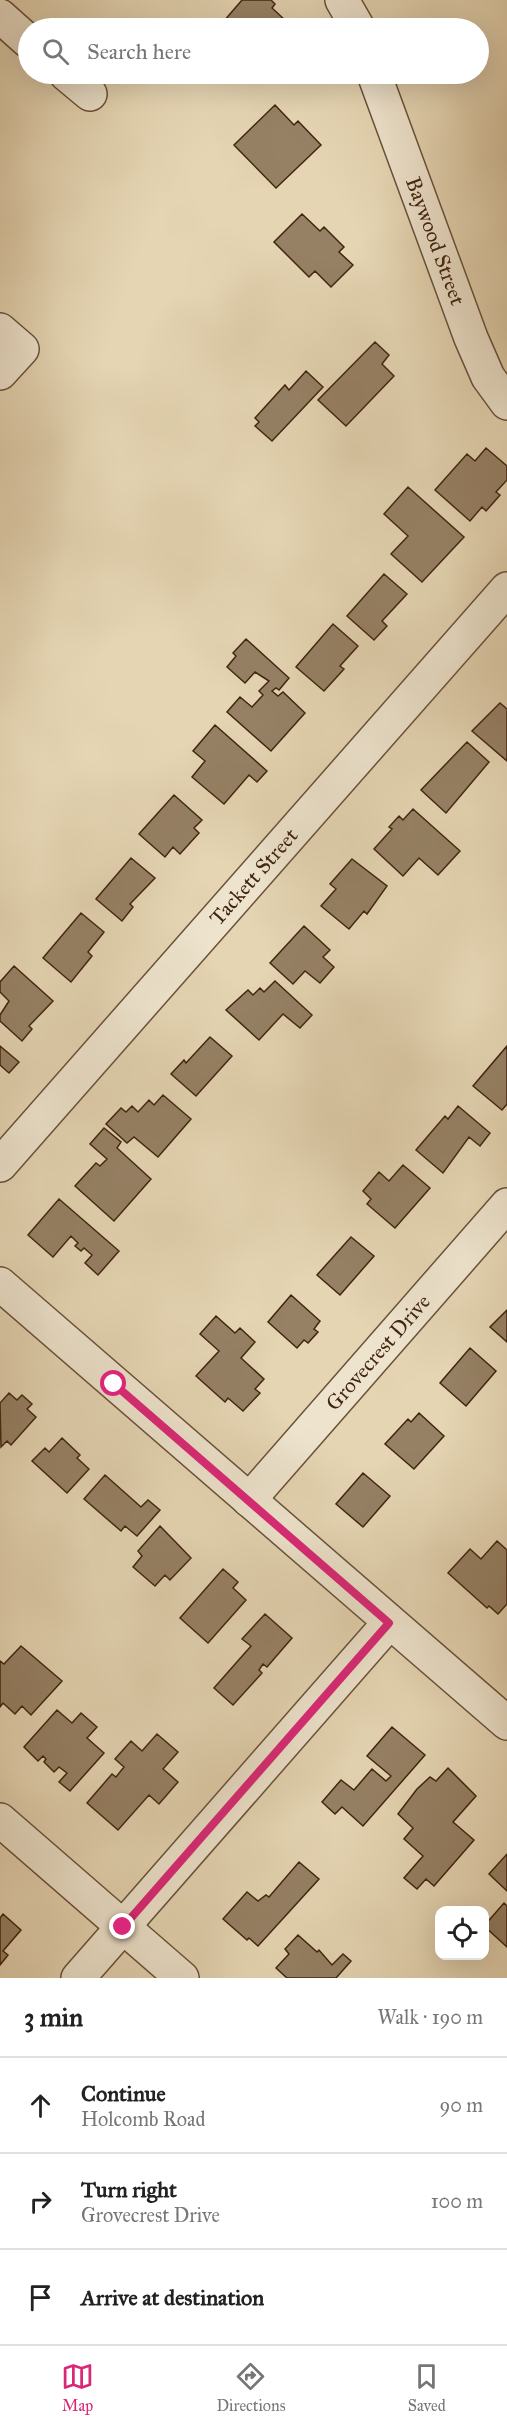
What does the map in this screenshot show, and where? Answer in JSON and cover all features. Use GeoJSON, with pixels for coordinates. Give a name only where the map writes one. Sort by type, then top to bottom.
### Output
{"type":"FeatureCollection","features":[{"type":"Feature","properties":{"kind":"street"},"geometry":{"type":"LineString","coordinates":[[342,0],[352,18]]}},
{"type":"Feature","properties":{"kind":"street"},"geometry":{"type":"LineString","coordinates":[[0,16],[18,32]]}},
{"type":"Feature","properties":{"kind":"street","name":"Baywood Street"},"geometry":{"type":"LineString","coordinates":[[378,84],[471,339],[488,377],[507,403]]}},
{"type":"Feature","properties":{"kind":"street"},"geometry":{"type":"LineString","coordinates":[[0,330],[22,349],[0,373]]}},
{"type":"Feature","properties":{"kind":"street","name":"Tackett Street"},"geometry":{"type":"LineString","coordinates":[[0,1165],[507,589]]}},
{"type":"Feature","properties":{"kind":"street","name":"Grovecrest Drive"},"geometry":{"type":"LineString","coordinates":[[249,1500],[507,1205]]}},
{"type":"Feature","properties":{"kind":"street"},"geometry":{"type":"LineString","coordinates":[[0,1284],[507,1723]]}},
{"type":"Feature","properties":{"kind":"street"},"geometry":{"type":"LineString","coordinates":[[78,1978],[389,1623]]}},
{"type":"Feature","properties":{"kind":"street"},"geometry":{"type":"LineString","coordinates":[[0,1820],[182,1978]]}},
{"type":"Feature","properties":{"kind":"building"},"geometry":{"type":"Polygon","coordinates":[[[242,0],[271,0],[275,4],[272,8],[283,18],[227,18],[242,0]]]}},
{"type":"Feature","properties":{"kind":"building"},"geometry":{"type":"Polygon","coordinates":[[[275,105],[294,125],[298,121],[321,145],[276,188],[234,145],[275,105]]]}},
{"type":"Feature","properties":{"kind":"building"},"geometry":{"type":"Polygon","coordinates":[[[302,214],[320,231],[324,227],[344,247],[339,252],[353,265],[331,287],[315,271],[309,277],[274,242],[302,214]]]}},
{"type":"Feature","properties":{"kind":"building"},"geometry":{"type":"Polygon","coordinates":[[[375,342],[389,355],[382,364],[394,376],[346,426],[318,400],[375,342]]]}},
{"type":"Feature","properties":{"kind":"building"},"geometry":{"type":"Polygon","coordinates":[[[306,371],[323,387],[272,441],[255,426],[259,422],[255,418],[285,385],[289,390],[306,371]]]}},
{"type":"Feature","properties":{"kind":"building"},"geometry":{"type":"Polygon","coordinates":[[[486,448],[507,466],[507,480],[496,492],[500,495],[486,511],[482,507],[470,521],[435,490],[467,454],[475,461],[486,448]]]}},
{"type":"Feature","properties":{"kind":"building"},"geometry":{"type":"Polygon","coordinates":[[[408,487],[464,537],[422,582],[391,554],[408,536],[384,514],[408,487]]]}},
{"type":"Feature","properties":{"kind":"building"},"geometry":{"type":"Polygon","coordinates":[[[384,574],[407,594],[382,621],[387,626],[374,640],[347,616],[384,574]]]}},
{"type":"Feature","properties":{"kind":"building"},"geometry":{"type":"Polygon","coordinates":[[[333,624],[358,646],[340,666],[344,669],[324,691],[296,667],[333,624]]]}},
{"type":"Feature","properties":{"kind":"building"},"geometry":{"type":"Polygon","coordinates":[[[246,639],[289,678],[279,690],[276,688],[272,691],[278,696],[283,692],[305,713],[271,751],[227,712],[240,697],[252,707],[263,695],[259,691],[269,681],[255,672],[245,683],[227,667],[236,656],[233,653],[246,639]]]}},
{"type":"Feature","properties":{"kind":"building"},"geometry":{"type":"Polygon","coordinates":[[[500,703],[507,709],[507,761],[472,731],[500,703]]]}},
{"type":"Feature","properties":{"kind":"building"},"geometry":{"type":"Polygon","coordinates":[[[215,725],[267,771],[257,782],[249,775],[224,804],[192,777],[205,761],[193,751],[215,725]]]}},
{"type":"Feature","properties":{"kind":"building"},"geometry":{"type":"Polygon","coordinates":[[[467,742],[489,762],[446,813],[421,790],[467,742]]]}},
{"type":"Feature","properties":{"kind":"building"},"geometry":{"type":"Polygon","coordinates":[[[174,795],[202,820],[194,828],[199,833],[180,854],[173,847],[165,857],[139,834],[174,795]]]}},
{"type":"Feature","properties":{"kind":"building"},"geometry":{"type":"Polygon","coordinates":[[[413,809],[460,851],[438,875],[419,858],[403,876],[374,849],[392,829],[389,827],[399,816],[403,820],[413,809]]]}},
{"type":"Feature","properties":{"kind":"building"},"geometry":{"type":"Polygon","coordinates":[[[131,858],[155,878],[130,904],[133,907],[122,921],[96,899],[131,858]]]}},
{"type":"Feature","properties":{"kind":"building"},"geometry":{"type":"Polygon","coordinates":[[[352,859],[387,886],[367,914],[364,911],[349,929],[321,906],[336,889],[330,884],[352,859]]]}},
{"type":"Feature","properties":{"kind":"building"},"geometry":{"type":"Polygon","coordinates":[[[81,913],[104,932],[88,952],[92,956],[71,982],[43,958],[81,913]]]}},
{"type":"Feature","properties":{"kind":"building"},"geometry":{"type":"Polygon","coordinates":[[[304,926],[330,950],[323,957],[334,967],[320,983],[305,971],[293,984],[270,963],[304,926]]]}},
{"type":"Feature","properties":{"kind":"building"},"geometry":{"type":"Polygon","coordinates":[[[14,966],[53,1001],[29,1026],[32,1029],[22,1041],[0,1021],[0,1015],[9,1001],[0,992],[0,982],[14,966]]]}},
{"type":"Feature","properties":{"kind":"building"},"geometry":{"type":"Polygon","coordinates":[[[275,981],[312,1015],[300,1028],[283,1014],[259,1040],[226,1010],[248,990],[253,995],[260,988],[264,992],[275,981]]]}},
{"type":"Feature","properties":{"kind":"building"},"geometry":{"type":"Polygon","coordinates":[[[210,1037],[232,1056],[196,1096],[171,1074],[184,1060],[186,1063],[210,1037]]]}},
{"type":"Feature","properties":{"kind":"building"},"geometry":{"type":"Polygon","coordinates":[[[0,1046],[19,1062],[9,1073],[0,1065],[0,1046]]]}},
{"type":"Feature","properties":{"kind":"building"},"geometry":{"type":"Polygon","coordinates":[[[507,1046],[507,1104],[502,1110],[473,1086],[507,1046]]]}},
{"type":"Feature","properties":{"kind":"building"},"geometry":{"type":"Polygon","coordinates":[[[163,1095],[191,1119],[158,1157],[134,1137],[127,1143],[106,1124],[121,1108],[126,1112],[132,1106],[138,1112],[149,1100],[154,1105],[163,1095]]]}},
{"type":"Feature","properties":{"kind":"building"},"geometry":{"type":"Polygon","coordinates":[[[458,1106],[490,1133],[480,1146],[469,1137],[443,1173],[416,1150],[445,1116],[448,1119],[458,1106]]]}},
{"type":"Feature","properties":{"kind":"building"},"geometry":{"type":"Polygon","coordinates":[[[104,1128],[121,1142],[117,1148],[151,1179],[114,1221],[75,1186],[96,1163],[100,1166],[107,1159],[90,1144],[104,1128]]]}},
{"type":"Feature","properties":{"kind":"building"},"geometry":{"type":"Polygon","coordinates":[[[403,1165],[430,1188],[395,1228],[367,1204],[371,1199],[363,1191],[379,1172],[389,1181],[403,1165]]]}},
{"type":"Feature","properties":{"kind":"building"},"geometry":{"type":"Polygon","coordinates":[[[59,1199],[119,1251],[98,1275],[85,1263],[92,1255],[84,1248],[81,1251],[75,1246],[78,1243],[71,1236],[53,1257],[28,1235],[59,1199]]]}},
{"type":"Feature","properties":{"kind":"building"},"geometry":{"type":"Polygon","coordinates":[[[351,1237],[374,1256],[340,1295],[317,1275],[351,1237]]]}},
{"type":"Feature","properties":{"kind":"building"},"geometry":{"type":"Polygon","coordinates":[[[291,1295],[320,1321],[314,1329],[318,1332],[308,1343],[304,1340],[297,1348],[268,1322],[291,1295]]]}},
{"type":"Feature","properties":{"kind":"building"},"geometry":{"type":"Polygon","coordinates":[[[507,1310],[507,1342],[490,1327],[507,1310]]]}},
{"type":"Feature","properties":{"kind":"building"},"geometry":{"type":"Polygon","coordinates":[[[216,1316],[235,1333],[240,1328],[255,1342],[241,1358],[264,1379],[255,1389],[260,1393],[243,1411],[228,1398],[225,1402],[196,1376],[219,1351],[200,1334],[216,1316]]]}},
{"type":"Feature","properties":{"kind":"building"},"geometry":{"type":"Polygon","coordinates":[[[470,1348],[496,1371],[466,1406],[440,1383],[470,1348]]]}},
{"type":"Feature","properties":{"kind":"building"},"geometry":{"type":"Polygon","coordinates":[[[9,1393],[17,1400],[22,1395],[32,1404],[27,1409],[36,1417],[11,1445],[7,1441],[1,1447],[0,1403],[9,1393]]]}},
{"type":"Feature","properties":{"kind":"building"},"geometry":{"type":"Polygon","coordinates":[[[419,1413],[444,1436],[414,1469],[385,1444],[408,1419],[411,1422],[419,1413]]]}},
{"type":"Feature","properties":{"kind":"building"},"geometry":{"type":"Polygon","coordinates":[[[62,1438],[80,1455],[77,1458],[89,1469],[67,1493],[32,1461],[45,1448],[49,1452],[62,1438]]]}},
{"type":"Feature","properties":{"kind":"building"},"geometry":{"type":"Polygon","coordinates":[[[363,1473],[390,1496],[363,1527],[336,1504],[363,1473]]]}},
{"type":"Feature","properties":{"kind":"building"},"geometry":{"type":"Polygon","coordinates":[[[105,1475],[141,1507],[148,1500],[160,1510],[137,1536],[125,1526],[121,1531],[84,1499],[105,1475]]]}},
{"type":"Feature","properties":{"kind":"building"},"geometry":{"type":"Polygon","coordinates":[[[160,1526],[191,1558],[170,1580],[165,1575],[155,1586],[133,1567],[142,1556],[138,1551],[160,1526]]]}},
{"type":"Feature","properties":{"kind":"building"},"geometry":{"type":"Polygon","coordinates":[[[497,1541],[507,1550],[507,1604],[498,1614],[489,1606],[487,1608],[448,1573],[470,1549],[481,1559],[497,1541]]]}},
{"type":"Feature","properties":{"kind":"building"},"geometry":{"type":"Polygon","coordinates":[[[223,1569],[238,1582],[233,1588],[246,1600],[208,1643],[180,1618],[223,1569]]]}},
{"type":"Feature","properties":{"kind":"building"},"geometry":{"type":"Polygon","coordinates":[[[265,1614],[292,1638],[267,1667],[263,1664],[259,1670],[262,1673],[233,1705],[214,1688],[251,1646],[242,1639],[265,1614]]]}},
{"type":"Feature","properties":{"kind":"building"},"geometry":{"type":"Polygon","coordinates":[[[21,1646],[62,1681],[31,1715],[22,1706],[15,1714],[3,1703],[0,1707],[0,1661],[4,1664],[21,1646]]]}},
{"type":"Feature","properties":{"kind":"building"},"geometry":{"type":"Polygon","coordinates":[[[57,1710],[72,1723],[81,1713],[97,1727],[87,1738],[104,1753],[70,1791],[59,1782],[67,1773],[59,1767],[54,1772],[44,1762],[46,1759],[43,1756],[38,1761],[24,1747],[57,1710]]]}},
{"type":"Feature","properties":{"kind":"building"},"geometry":{"type":"Polygon","coordinates":[[[392,1727],[425,1755],[363,1826],[342,1807],[335,1814],[322,1802],[341,1780],[354,1790],[372,1769],[386,1781],[391,1776],[367,1756],[392,1727]]]}},
{"type":"Feature","properties":{"kind":"building"},"geometry":{"type":"Polygon","coordinates":[[[157,1734],[178,1752],[163,1769],[178,1782],[159,1804],[149,1795],[118,1830],[87,1803],[112,1774],[116,1777],[124,1767],[115,1759],[131,1741],[142,1751],[157,1734]]]}},
{"type":"Feature","properties":{"kind":"building"},"geometry":{"type":"Polygon","coordinates":[[[448,1768],[476,1796],[453,1822],[474,1840],[434,1886],[426,1879],[417,1889],[404,1878],[423,1856],[404,1839],[413,1828],[398,1814],[417,1789],[430,1777],[436,1781],[448,1768]]]}},
{"type":"Feature","properties":{"kind":"building"},"geometry":{"type":"Polygon","coordinates":[[[507,1854],[507,1891],[489,1874],[507,1854]]]}},
{"type":"Feature","properties":{"kind":"building"},"geometry":{"type":"Polygon","coordinates":[[[299,1862],[319,1879],[258,1946],[249,1938],[247,1940],[223,1919],[247,1892],[258,1901],[266,1895],[269,1897],[299,1862]]]}},
{"type":"Feature","properties":{"kind":"building"},"geometry":{"type":"Polygon","coordinates":[[[504,1903],[507,1906],[507,1947],[489,1931],[489,1920],[504,1903]]]}},
{"type":"Feature","properties":{"kind":"building"},"geometry":{"type":"Polygon","coordinates":[[[3,1914],[21,1930],[3,1951],[8,1955],[0,1965],[0,1918],[3,1914]]]}},
{"type":"Feature","properties":{"kind":"building"},"geometry":{"type":"Polygon","coordinates":[[[298,1935],[317,1952],[319,1950],[332,1965],[343,1954],[351,1961],[336,1978],[287,1978],[276,1968],[289,1954],[285,1949],[298,1935]]]}},
{"type":"Feature","properties":{"kind":"route"},"geometry":{"type":"LineString","coordinates":[[114,1384],[389,1623],[123,1927]]}}]}
